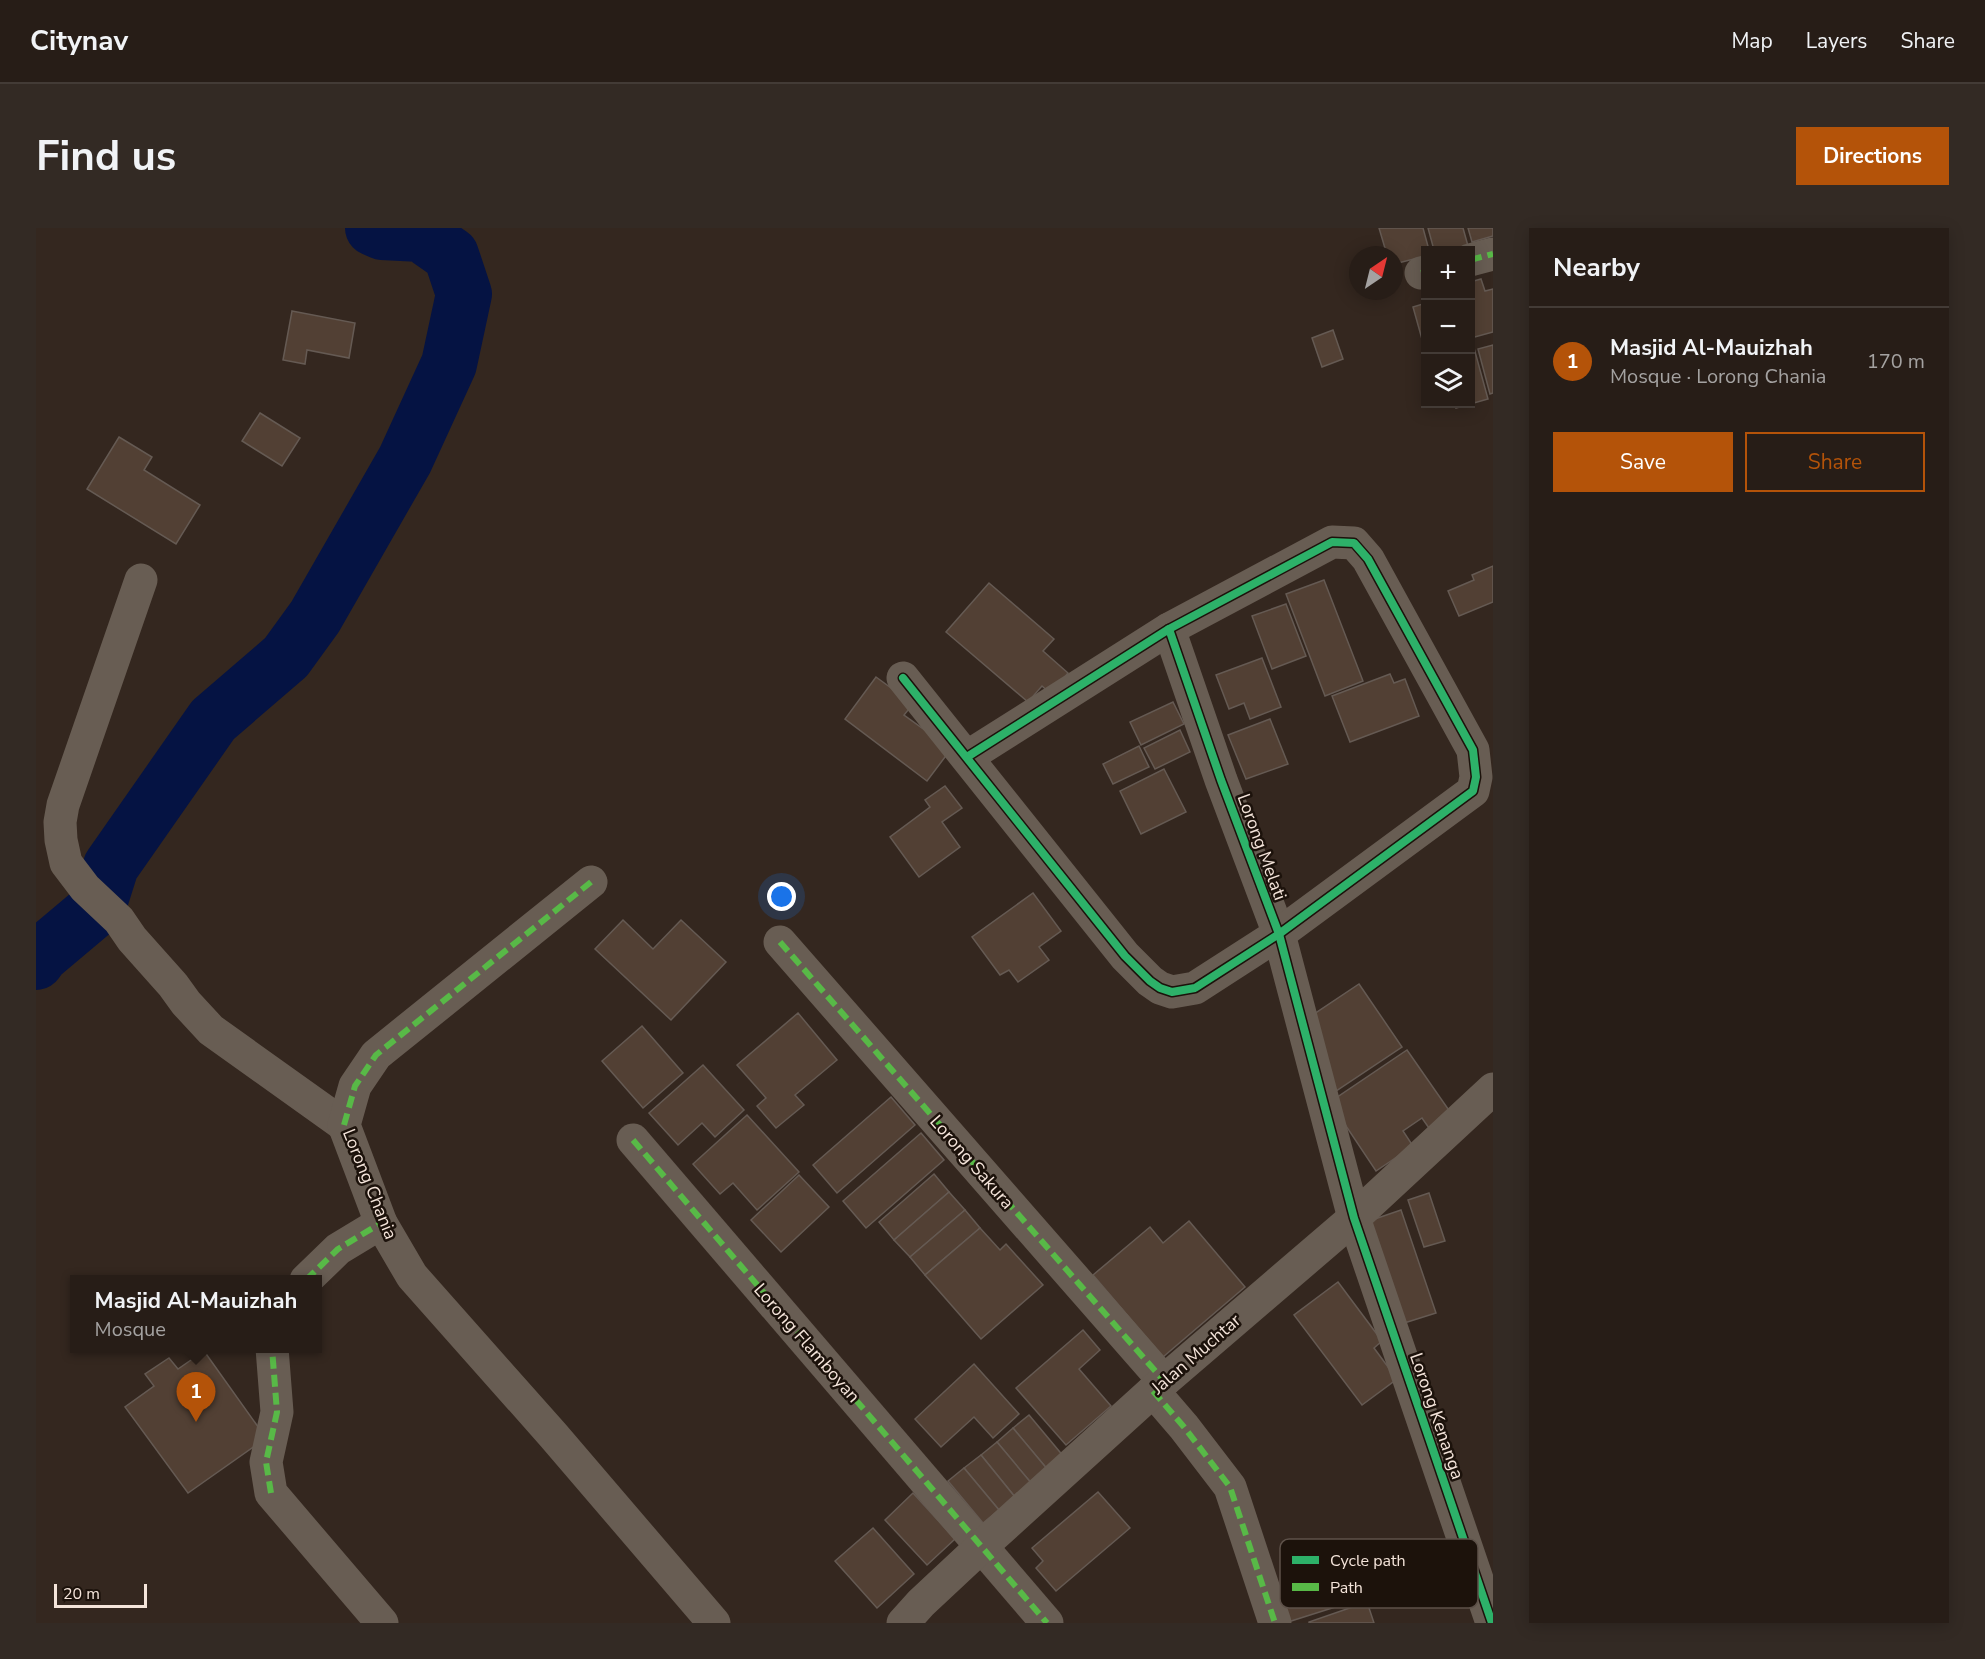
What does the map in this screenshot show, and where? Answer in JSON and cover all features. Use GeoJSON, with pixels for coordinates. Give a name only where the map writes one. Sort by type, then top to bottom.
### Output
{"type":"FeatureCollection","features":[{"type":"Feature","properties":{"kind":"street"},"geometry":{"type":"LineString","coordinates":[[1475,259],[1493,254]]}},
{"type":"Feature","properties":{"kind":"street"},"geometry":{"type":"LineString","coordinates":[[903,678],[1125,956],[1150,981],[1172,992],[1195,988],[1279,934],[1473,791],[1476,777],[1473,750],[1368,559],[1354,543],[1332,542],[1169,629],[967,757]]}},
{"type":"Feature","properties":{"kind":"street"},"geometry":{"type":"LineString","coordinates":[[141,580],[63,805],[60,822],[66,863],[85,888],[119,920],[186,1004],[211,1030],[344,1125]]}},
{"type":"Feature","properties":{"kind":"street","name":"Lorong Melati"},"geometry":{"type":"LineString","coordinates":[[1169,629],[1221,780],[1279,934],[1354,1218]]}},
{"type":"Feature","properties":{"kind":"street","name":"Lorong Chania"},"geometry":{"type":"LineString","coordinates":[[591,882],[376,1055],[354,1086],[344,1125],[381,1223],[412,1276],[553,1435],[714,1623]]}},
{"type":"Feature","properties":{"kind":"street","name":"Lorong Sakura"},"geometry":{"type":"LineString","coordinates":[[780,942],[1158,1386],[1184,1426],[1230,1487],[1275,1623]]}},
{"type":"Feature","properties":{"kind":"street","name":"Jalan Muchtar"},"geometry":{"type":"LineString","coordinates":[[903,1623],[981,1546],[1158,1386],[1354,1218],[1493,1089]]}},
{"type":"Feature","properties":{"kind":"street","name":"Lorong Flamboyan"},"geometry":{"type":"LineString","coordinates":[[633,1140],[1047,1623]]}},
{"type":"Feature","properties":{"kind":"street","name":"Lorong Kenanga"},"geometry":{"type":"LineString","coordinates":[[1354,1218],[1463,1539]]}},
{"type":"Feature","properties":{"kind":"street"},"geometry":{"type":"LineString","coordinates":[[311,1275],[338,1249],[381,1223]]}},
{"type":"Feature","properties":{"kind":"street"},"geometry":{"type":"LineString","coordinates":[[272,1353],[278,1412],[267,1462],[271,1493],[382,1623]]}},
{"type":"Feature","properties":{"kind":"street","name":"Lorong Kenanga"},"geometry":{"type":"LineString","coordinates":[[1478,1582],[1492,1623]]}},
{"type":"Feature","properties":{"kind":"building"},"geometry":{"type":"Polygon","coordinates":[[[1379,228],[1423,228],[1428,246],[1421,246],[1421,257],[1403,262],[1403,246],[1384,246],[1379,228]]]}},
{"type":"Feature","properties":{"kind":"building"},"geometry":{"type":"Polygon","coordinates":[[[1428,228],[1463,228],[1468,246],[1433,246],[1428,228]]]}},
{"type":"Feature","properties":{"kind":"building"},"geometry":{"type":"Polygon","coordinates":[[[1468,228],[1493,228],[1493,236],[1472,242],[1468,228]]]}},
{"type":"Feature","properties":{"kind":"building"},"geometry":{"type":"Polygon","coordinates":[[[1481,279],[1485,291],[1493,289],[1493,332],[1475,337],[1475,300],[1475,281],[1481,279]]]}},
{"type":"Feature","properties":{"kind":"building"},"geometry":{"type":"Polygon","coordinates":[[[1421,305],[1421,336],[1413,307],[1421,305]]]}},
{"type":"Feature","properties":{"kind":"building"},"geometry":{"type":"Polygon","coordinates":[[[292,311],[355,323],[349,358],[307,350],[305,364],[283,360],[292,311]]]}},
{"type":"Feature","properties":{"kind":"building"},"geometry":{"type":"Polygon","coordinates":[[[1333,330],[1343,359],[1322,367],[1312,338],[1333,330]]]}},
{"type":"Feature","properties":{"kind":"building"},"geometry":{"type":"Polygon","coordinates":[[[1493,345],[1493,393],[1490,394],[1478,349],[1493,345]]]}},
{"type":"Feature","properties":{"kind":"building"},"geometry":{"type":"Polygon","coordinates":[[[1475,352],[1488,399],[1475,403],[1475,352]]]}},
{"type":"Feature","properties":{"kind":"building"},"geometry":{"type":"Polygon","coordinates":[[[260,413],[300,438],[282,466],[242,441],[260,413]]]}},
{"type":"Feature","properties":{"kind":"building"},"geometry":{"type":"Polygon","coordinates":[[[119,437],[152,457],[144,470],[200,505],[176,544],[87,489],[119,437]]]}},
{"type":"Feature","properties":{"kind":"building"},"geometry":{"type":"Polygon","coordinates":[[[1493,566],[1493,602],[1459,616],[1448,591],[1474,580],[1472,575],[1493,566]]]}},
{"type":"Feature","properties":{"kind":"building"},"geometry":{"type":"Polygon","coordinates":[[[1324,580],[1363,681],[1325,696],[1286,594],[1324,580]]]}},
{"type":"Feature","properties":{"kind":"building"},"geometry":{"type":"Polygon","coordinates":[[[989,583],[1054,639],[1043,651],[1068,673],[1051,694],[1042,686],[1028,702],[946,632],[989,583]]]}},
{"type":"Feature","properties":{"kind":"building"},"geometry":{"type":"Polygon","coordinates":[[[1286,604],[1306,656],[1272,669],[1252,616],[1286,604]]]}},
{"type":"Feature","properties":{"kind":"building"},"geometry":{"type":"Polygon","coordinates":[[[1262,658],[1281,707],[1250,719],[1244,703],[1229,709],[1216,675],[1262,658]]]}},
{"type":"Feature","properties":{"kind":"building"},"geometry":{"type":"Polygon","coordinates":[[[1390,674],[1394,683],[1405,679],[1419,716],[1350,742],[1332,696],[1390,674]]]}},
{"type":"Feature","properties":{"kind":"building"},"geometry":{"type":"Polygon","coordinates":[[[876,677],[913,704],[904,715],[951,749],[927,781],[845,719],[876,677]]]}},
{"type":"Feature","properties":{"kind":"building"},"geometry":{"type":"Polygon","coordinates":[[[1173,702],[1184,724],[1141,745],[1130,722],[1173,702]]]}},
{"type":"Feature","properties":{"kind":"building"},"geometry":{"type":"Polygon","coordinates":[[[1270,719],[1288,764],[1246,779],[1228,735],[1270,719]]]}},
{"type":"Feature","properties":{"kind":"building"},"geometry":{"type":"Polygon","coordinates":[[[1180,730],[1190,752],[1155,769],[1144,748],[1180,730]]]}},
{"type":"Feature","properties":{"kind":"building"},"geometry":{"type":"Polygon","coordinates":[[[1139,746],[1149,767],[1113,784],[1103,764],[1139,746]]]}},
{"type":"Feature","properties":{"kind":"building"},"geometry":{"type":"Polygon","coordinates":[[[1164,769],[1186,812],[1141,834],[1120,791],[1164,769]]]}},
{"type":"Feature","properties":{"kind":"building"},"geometry":{"type":"Polygon","coordinates":[[[945,786],[962,808],[942,822],[960,847],[919,877],[890,837],[930,807],[925,800],[945,786]]]}},
{"type":"Feature","properties":{"kind":"building"},"geometry":{"type":"Polygon","coordinates":[[[1033,893],[1061,931],[1039,947],[1049,960],[1018,982],[1009,970],[1000,975],[972,937],[1033,893]]]}},
{"type":"Feature","properties":{"kind":"building"},"geometry":{"type":"Polygon","coordinates":[[[623,920],[653,949],[681,920],[726,962],[671,1020],[595,949],[623,920]]]}},
{"type":"Feature","properties":{"kind":"building"},"geometry":{"type":"Polygon","coordinates":[[[1359,984],[1402,1047],[1333,1093],[1305,1020],[1359,984]]]}},
{"type":"Feature","properties":{"kind":"building"},"geometry":{"type":"Polygon","coordinates":[[[798,1013],[837,1060],[795,1095],[804,1105],[776,1128],[757,1106],[766,1098],[737,1065],[798,1013]]]}},
{"type":"Feature","properties":{"kind":"building"},"geometry":{"type":"Polygon","coordinates":[[[642,1026],[683,1073],[643,1108],[602,1061],[642,1026]]]}},
{"type":"Feature","properties":{"kind":"building"},"geometry":{"type":"Polygon","coordinates":[[[1407,1050],[1453,1116],[1431,1131],[1422,1118],[1403,1131],[1413,1146],[1376,1171],[1330,1102],[1407,1050]]]}},
{"type":"Feature","properties":{"kind":"building"},"geometry":{"type":"Polygon","coordinates":[[[703,1065],[744,1110],[715,1137],[702,1123],[678,1145],[649,1113],[703,1065]]]}},
{"type":"Feature","properties":{"kind":"building"},"geometry":{"type":"Polygon","coordinates":[[[891,1097],[915,1125],[837,1193],[813,1165],[891,1097]]]}},
{"type":"Feature","properties":{"kind":"building"},"geometry":{"type":"Polygon","coordinates":[[[747,1115],[799,1172],[757,1210],[733,1183],[720,1194],[693,1164],[747,1115]]]}},
{"type":"Feature","properties":{"kind":"building"},"geometry":{"type":"Polygon","coordinates":[[[921,1133],[944,1160],[866,1228],[843,1201],[921,1133]]]}},
{"type":"Feature","properties":{"kind":"building"},"geometry":{"type":"Polygon","coordinates":[[[934,1174],[949,1192],[894,1240],[879,1222],[934,1174]]]}},
{"type":"Feature","properties":{"kind":"building"},"geometry":{"type":"Polygon","coordinates":[[[799,1175],[829,1207],[781,1252],[751,1220],[799,1175]]]}},
{"type":"Feature","properties":{"kind":"building"},"geometry":{"type":"Polygon","coordinates":[[[949,1192],[965,1210],[910,1257],[894,1240],[949,1192]]]}},
{"type":"Feature","properties":{"kind":"building"},"geometry":{"type":"Polygon","coordinates":[[[1429,1193],[1445,1241],[1424,1247],[1408,1200],[1429,1193]]]}},
{"type":"Feature","properties":{"kind":"building"},"geometry":{"type":"Polygon","coordinates":[[[965,1210],[980,1228],[925,1275],[910,1257],[965,1210]]]}},
{"type":"Feature","properties":{"kind":"building"},"geometry":{"type":"Polygon","coordinates":[[[1401,1210],[1436,1313],[1401,1324],[1366,1222],[1401,1210]]]}},
{"type":"Feature","properties":{"kind":"building"},"geometry":{"type":"Polygon","coordinates":[[[1189,1221],[1245,1287],[1163,1357],[1093,1275],[1150,1227],[1163,1243],[1189,1221]]]}},
{"type":"Feature","properties":{"kind":"building"},"geometry":{"type":"Polygon","coordinates":[[[980,1228],[1000,1250],[1006,1244],[1043,1285],[981,1339],[925,1275],[980,1228]]]}},
{"type":"Feature","properties":{"kind":"building"},"geometry":{"type":"Polygon","coordinates":[[[1338,1282],[1382,1341],[1374,1348],[1397,1379],[1362,1405],[1294,1315],[1338,1282]]]}},
{"type":"Feature","properties":{"kind":"building"},"geometry":{"type":"Polygon","coordinates":[[[1083,1330],[1100,1350],[1079,1369],[1111,1406],[1066,1445],[1016,1388],[1083,1330]]]}},
{"type":"Feature","properties":{"kind":"building"},"geometry":{"type":"Polygon","coordinates":[[[201,1353],[205,1353],[266,1438],[188,1493],[125,1407],[154,1386],[145,1374],[169,1358],[178,1369],[201,1353]]]}},
{"type":"Feature","properties":{"kind":"building"},"geometry":{"type":"Polygon","coordinates":[[[974,1364],[1019,1414],[993,1438],[974,1417],[941,1447],[915,1419],[974,1364]]]}},
{"type":"Feature","properties":{"kind":"building"},"geometry":{"type":"Polygon","coordinates":[[[1029,1415],[1064,1457],[1048,1470],[1013,1428],[1029,1415]]]}},
{"type":"Feature","properties":{"kind":"building"},"geometry":{"type":"Polygon","coordinates":[[[1013,1428],[1048,1470],[1032,1484],[997,1442],[1013,1428]]]}},
{"type":"Feature","properties":{"kind":"building"},"geometry":{"type":"Polygon","coordinates":[[[997,1442],[1032,1484],[1015,1497],[981,1455],[997,1442]]]}},
{"type":"Feature","properties":{"kind":"building"},"geometry":{"type":"Polygon","coordinates":[[[981,1455],[1015,1497],[999,1510],[964,1468],[981,1455]]]}},
{"type":"Feature","properties":{"kind":"building"},"geometry":{"type":"Polygon","coordinates":[[[964,1468],[999,1510],[983,1523],[948,1481],[964,1468]]]}},
{"type":"Feature","properties":{"kind":"building"},"geometry":{"type":"Polygon","coordinates":[[[1098,1492],[1130,1528],[1056,1591],[1036,1568],[1043,1561],[1032,1548],[1098,1492]]]}},
{"type":"Feature","properties":{"kind":"building"},"geometry":{"type":"Polygon","coordinates":[[[913,1493],[955,1539],[927,1565],[885,1520],[913,1493]]]}},
{"type":"Feature","properties":{"kind":"building"},"geometry":{"type":"Polygon","coordinates":[[[873,1528],[914,1574],[877,1608],[835,1561],[873,1528]]]}},
{"type":"Feature","properties":{"kind":"building"},"geometry":{"type":"Polygon","coordinates":[[[1283,1608],[1332,1608],[1288,1622],[1283,1608]]]}},
{"type":"Feature","properties":{"kind":"building"},"geometry":{"type":"Polygon","coordinates":[[[1350,1608],[1369,1608],[1374,1623],[1309,1623],[1350,1608]]]}},
{"type":"Feature","properties":{"kind":"waterway"},"geometry":{"type":"LineString","coordinates":[[36,962],[41,955],[98,907],[111,866],[213,720],[286,657],[315,617],[405,460],[449,364],[464,294],[451,255],[421,234],[382,232],[373,228]]}},
{"type":"Feature","properties":{"kind":"marked path"},"geometry":{"type":"LineString","coordinates":[[1475,259],[1493,254]]}},
{"type":"Feature","properties":{"kind":"marked path"},"geometry":{"type":"LineString","coordinates":[[344,1125],[355,1086],[376,1055],[591,882]]}},
{"type":"Feature","properties":{"kind":"marked path"},"geometry":{"type":"LineString","coordinates":[[780,942],[1164,1381]]}},
{"type":"Feature","properties":{"kind":"marked path"},"geometry":{"type":"LineString","coordinates":[[633,1140],[1047,1623]]}},
{"type":"Feature","properties":{"kind":"marked path"},"geometry":{"type":"LineString","coordinates":[[311,1275],[338,1249],[381,1223]]}},
{"type":"Feature","properties":{"kind":"marked path"},"geometry":{"type":"LineString","coordinates":[[271,1493],[266,1462],[277,1412],[272,1353]]}},
{"type":"Feature","properties":{"kind":"marked path"},"geometry":{"type":"LineString","coordinates":[[1153,1391],[1230,1487],[1275,1623]]}},
{"type":"Feature","properties":{"kind":"cycle path"},"geometry":{"type":"LineString","coordinates":[[903,678],[1125,956],[1150,981],[1172,992],[1195,988],[1279,934],[1473,791],[1476,777],[1473,750],[1368,559],[1354,543],[1332,542],[1169,629],[967,757]]}},
{"type":"Feature","properties":{"kind":"cycle path"},"geometry":{"type":"LineString","coordinates":[[1169,629],[1221,780],[1279,934],[1354,1218],[1463,1539]]}},
{"type":"Feature","properties":{"kind":"cycle path"},"geometry":{"type":"LineString","coordinates":[[1478,1582],[1492,1623]]}},
{"type":"Feature","properties":{"kind":"place","name":"Masjid Al-Mauizhah"},"geometry":{"type":"Point","coordinates":[196,1422]}}]}
